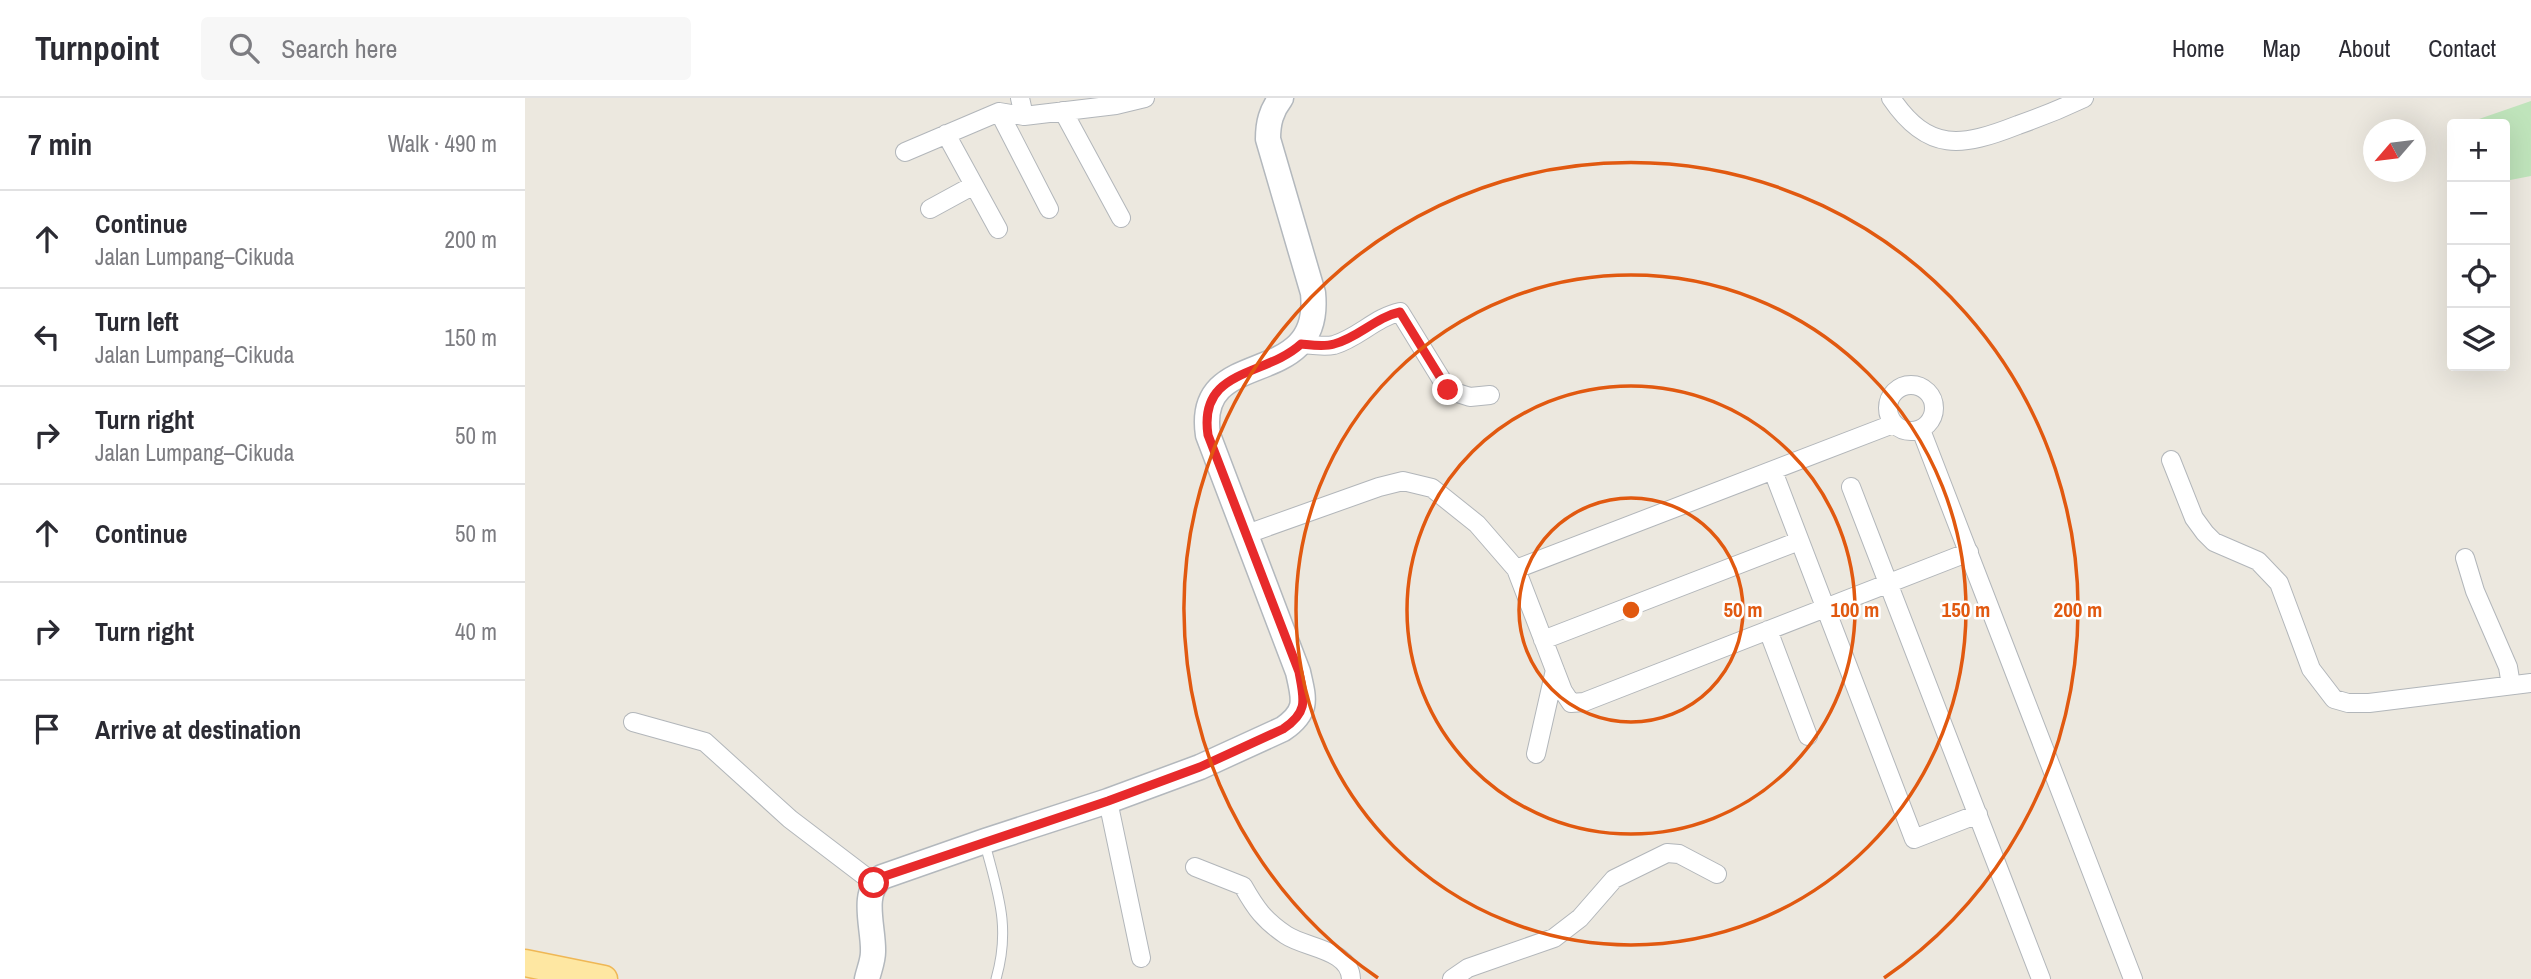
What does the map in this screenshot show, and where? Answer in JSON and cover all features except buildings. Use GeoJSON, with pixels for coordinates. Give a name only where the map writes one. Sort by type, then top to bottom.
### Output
{"type":"FeatureCollection","features":[{"type":"Feature","properties":{"kind":"main road"},"geometry":{"type":"LineString","coordinates":[[525,963],[604,979]]}},
{"type":"Feature","properties":{"kind":"street"},"geometry":{"type":"LineString","coordinates":[[905,152],[999,112],[1022,107],[1063,111],[1116,105],[1145,98]]}},
{"type":"Feature","properties":{"kind":"street"},"geometry":{"type":"LineString","coordinates":[[867,979],[874,954],[870,894],[874,883],[882,877],[1108,801],[1212,762],[1283,729],[1295,721],[1302,711],[1299,672],[1208,435],[1206,422],[1210,400],[1220,388],[1240,374],[1289,355],[1301,344],[1309,330],[1315,309],[1313,293],[1268,139],[1268,127],[1280,98]]}},
{"type":"Feature","properties":{"kind":"street"},"geometry":{"type":"LineString","coordinates":[[1891,98],[1904,117],[1920,130],[1942,141],[1963,143],[1988,137],[2084,98]]}},
{"type":"Feature","properties":{"kind":"street"},"geometry":{"type":"LineString","coordinates":[[1063,111],[1121,218]]}},
{"type":"Feature","properties":{"kind":"street"},"geometry":{"type":"LineString","coordinates":[[999,112],[1049,209]]}},
{"type":"Feature","properties":{"kind":"street"},"geometry":{"type":"LineString","coordinates":[[946,134],[998,229]]}},
{"type":"Feature","properties":{"kind":"street"},"geometry":{"type":"LineString","coordinates":[[930,209],[974,185]]}},
{"type":"Feature","properties":{"kind":"street"},"geometry":{"type":"LineString","coordinates":[[1301,344],[1336,344],[1389,314],[1400,312],[1448,390],[1470,397],[1490,395]]}},
{"type":"Feature","properties":{"kind":"street"},"geometry":{"type":"LineString","coordinates":[[1913,385],[1928,391],[1934,405],[1932,420],[1921,430],[1906,431],[1893,424],[1887,409],[1888,401],[1898,388],[1913,385]]}},
{"type":"Feature","properties":{"kind":"street"},"geometry":{"type":"LineString","coordinates":[[1515,569],[1893,424]]}},
{"type":"Feature","properties":{"kind":"street"},"geometry":{"type":"LineString","coordinates":[[1921,430],[2133,979]]}},
{"type":"Feature","properties":{"kind":"street"},"geometry":{"type":"LineString","coordinates":[[2171,460],[2195,518],[2205,533],[2214,542],[2258,561],[2279,583],[2311,669],[2334,699],[2348,703],[2369,703],[2531,683]]}},
{"type":"Feature","properties":{"kind":"street"},"geometry":{"type":"LineString","coordinates":[[1773,471],[1914,838],[1977,814]]}},
{"type":"Feature","properties":{"kind":"street"},"geometry":{"type":"LineString","coordinates":[[1247,534],[1378,487],[1403,481],[1432,488],[1477,524],[1515,569],[1563,691],[1571,703],[1584,702],[1969,552]]}},
{"type":"Feature","properties":{"kind":"street"},"geometry":{"type":"LineString","coordinates":[[1851,487],[2041,979]]}},
{"type":"Feature","properties":{"kind":"street"},"geometry":{"type":"LineString","coordinates":[[1543,640],[1799,541]]}},
{"type":"Feature","properties":{"kind":"street"},"geometry":{"type":"LineString","coordinates":[[2465,558],[2475,591],[2508,667],[2511,685]]}},
{"type":"Feature","properties":{"kind":"street"},"geometry":{"type":"LineString","coordinates":[[1768,630],[1808,736]]}},
{"type":"Feature","properties":{"kind":"street"},"geometry":{"type":"LineString","coordinates":[[1536,754],[1555,670]]}},
{"type":"Feature","properties":{"kind":"street"},"geometry":{"type":"LineString","coordinates":[[632,722],[705,742],[790,818],[874,883]]}},
{"type":"Feature","properties":{"kind":"street"},"geometry":{"type":"LineString","coordinates":[[1108,801],[1141,958]]}},
{"type":"Feature","properties":{"kind":"street"},"geometry":{"type":"LineString","coordinates":[[1452,979],[1468,968],[1554,938],[1580,918],[1614,879],[1667,853],[1679,854],[1717,873]]}},
{"type":"Feature","properties":{"kind":"street"},"geometry":{"type":"LineString","coordinates":[[1195,867],[1243,886],[1257,912],[1289,937],[1341,959],[1351,972],[1351,979]]}},
{"type":"Feature","properties":{"kind":"lane"},"geometry":{"type":"LineString","coordinates":[[985,841],[1003,916],[1004,939],[996,979]]}},
{"type":"Feature","properties":{"kind":"green space"},"geometry":{"type":"Polygon","coordinates":[[[2531,101],[2531,176],[2510,180],[2510,119],[2479,119],[2531,101]]]}},
{"type":"Feature","properties":{"kind":"route"},"geometry":{"type":"LineString","coordinates":[[874,883],[882,877],[1200,767],[1295,721],[1302,711],[1299,672],[1208,435],[1206,422],[1210,400],[1220,388],[1240,374],[1289,355],[1301,344],[1336,344],[1389,314],[1400,312],[1448,390]]}}]}
